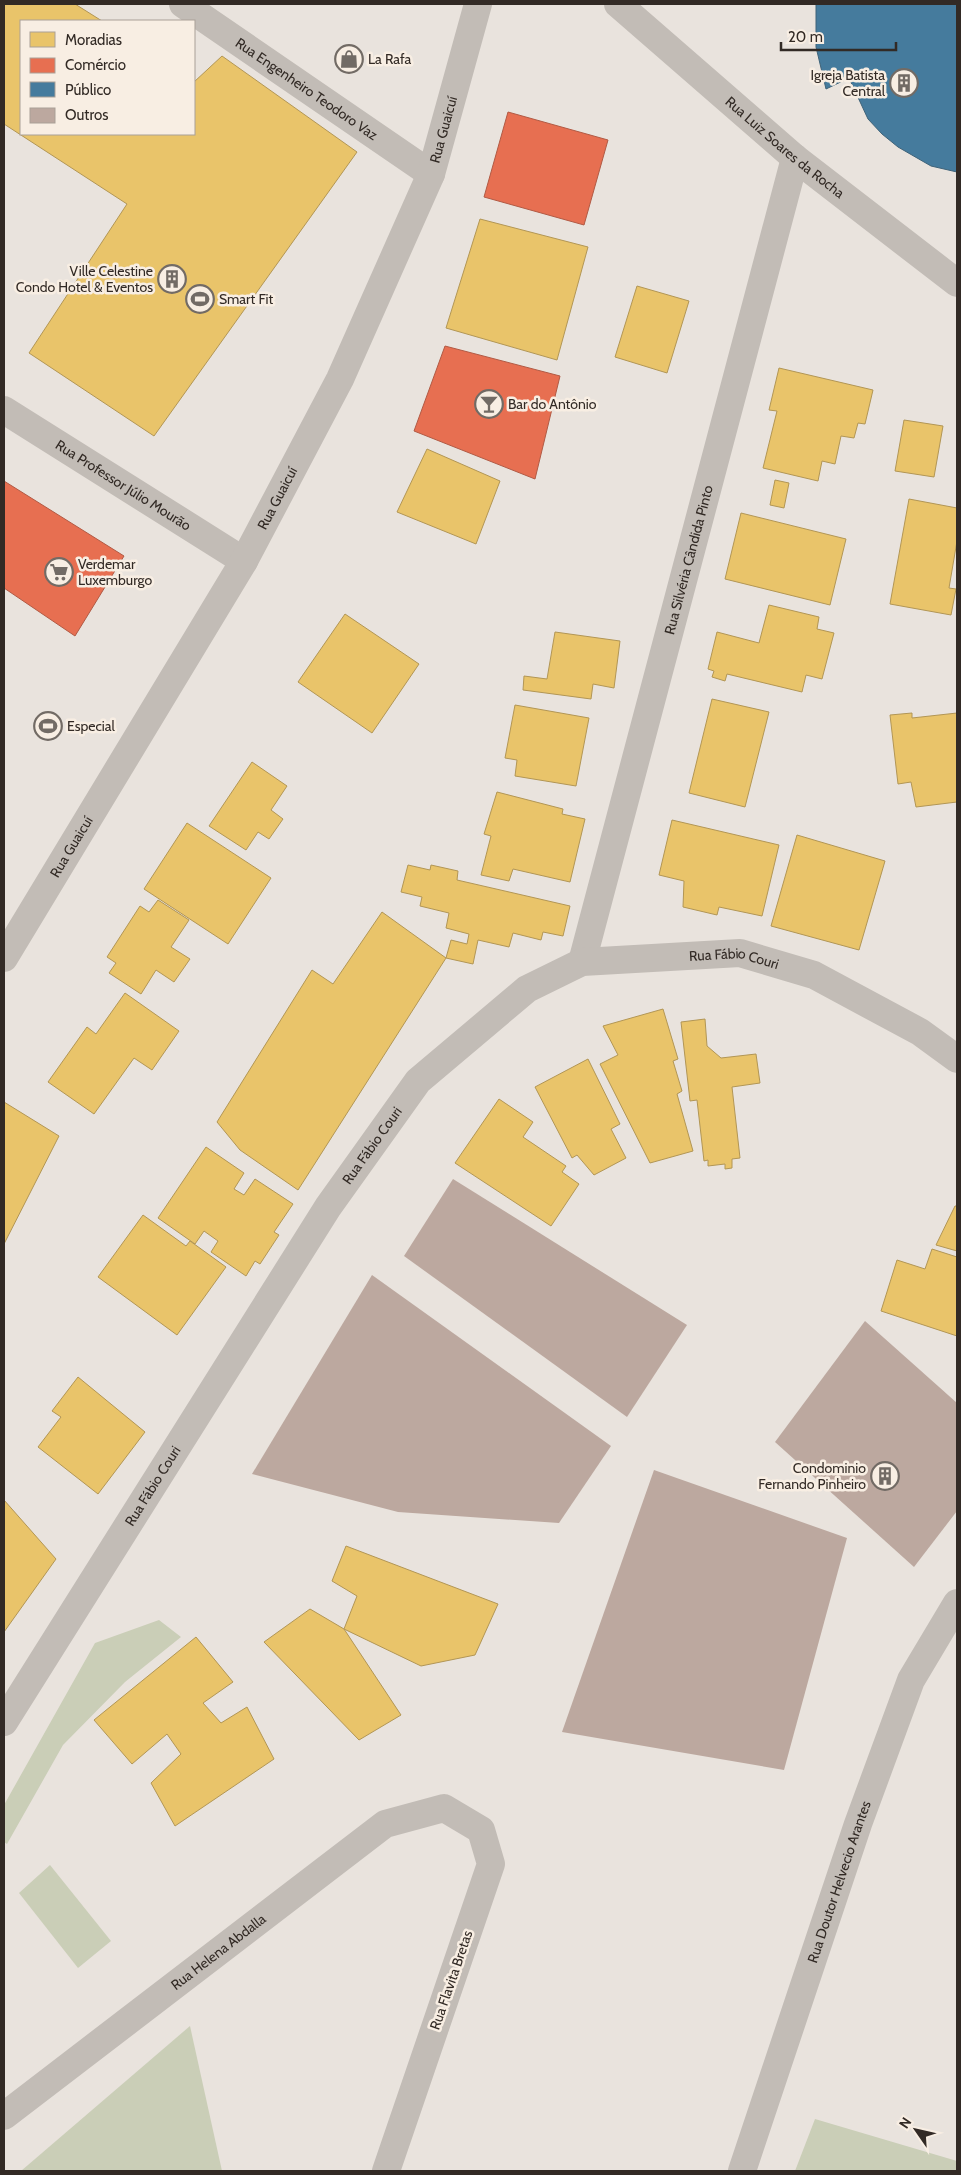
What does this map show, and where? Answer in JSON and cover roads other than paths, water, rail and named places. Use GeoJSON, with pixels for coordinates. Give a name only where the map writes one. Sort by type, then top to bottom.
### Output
{"type":"FeatureCollection","features":[{"type":"Feature","properties":{"kind":"street","name":"Rua Engenheiro Teodoro Vaz"},"geometry":{"type":"LineString","coordinates":[[182,4],[431,174]]}},
{"type":"Feature","properties":{"kind":"street","name":"Rua Guaicuí"},"geometry":{"type":"LineString","coordinates":[[4,958],[244,562],[340,379],[431,174],[478,4]]}},
{"type":"Feature","properties":{"kind":"street","name":"Rua Luiz Soares da Rocha"},"geometry":{"type":"LineString","coordinates":[[618,4],[795,158],[957,284]]}},
{"type":"Feature","properties":{"kind":"street","name":"Rua Silvéria Cândida Pinto"},"geometry":{"type":"LineString","coordinates":[[582,962],[795,158]]}},
{"type":"Feature","properties":{"kind":"street","name":"Rua Professor Júlio Mourão"},"geometry":{"type":"LineString","coordinates":[[4,410],[244,562]]}},
{"type":"Feature","properties":{"kind":"street","name":"Rua Fábio Couri"},"geometry":{"type":"LineString","coordinates":[[4,1722],[328,1207],[418,1081],[527,989],[582,962],[740,953],[814,975],[920,1032],[957,1059]]}},
{"type":"Feature","properties":{"kind":"street","name":"Rua Doutor Helvecio Arantes"},"geometry":{"type":"LineString","coordinates":[[742,2171],[858,1824],[911,1680],[957,1603]]}},
{"type":"Feature","properties":{"kind":"street","name":"Rua Helena Abdalla"},"geometry":{"type":"LineString","coordinates":[[4,2116],[385,1824],[444,1808]]}},
{"type":"Feature","properties":{"kind":"street","name":"Rua Flavita Bretas"},"geometry":{"type":"LineString","coordinates":[[386,2171],[491,1864],[481,1830],[444,1808]]}},
{"type":"Feature","properties":{"kind":"place","name":"La Rafa"},"geometry":{"type":"Point","coordinates":[349,59]}},
{"type":"Feature","properties":{"kind":"place","name":"Igreja Batista Central"},"geometry":{"type":"Point","coordinates":[904,83]}},
{"type":"Feature","properties":{"kind":"place","name":"Ville Celestine Condo Hotel & Eventos"},"geometry":{"type":"Point","coordinates":[172,279]}},
{"type":"Feature","properties":{"kind":"place","name":"Smart Fit"},"geometry":{"type":"Point","coordinates":[200,299]}},
{"type":"Feature","properties":{"kind":"place","name":"Bar do Antônio"},"geometry":{"type":"Point","coordinates":[489,404]}},
{"type":"Feature","properties":{"kind":"place","name":"Verdemar Luxemburgo"},"geometry":{"type":"Point","coordinates":[59,572]}},
{"type":"Feature","properties":{"kind":"place","name":"Especial"},"geometry":{"type":"Point","coordinates":[48,726]}},
{"type":"Feature","properties":{"kind":"place","name":"Condominio Fernando Pinheiro"},"geometry":{"type":"Point","coordinates":[885,1476]}}]}
